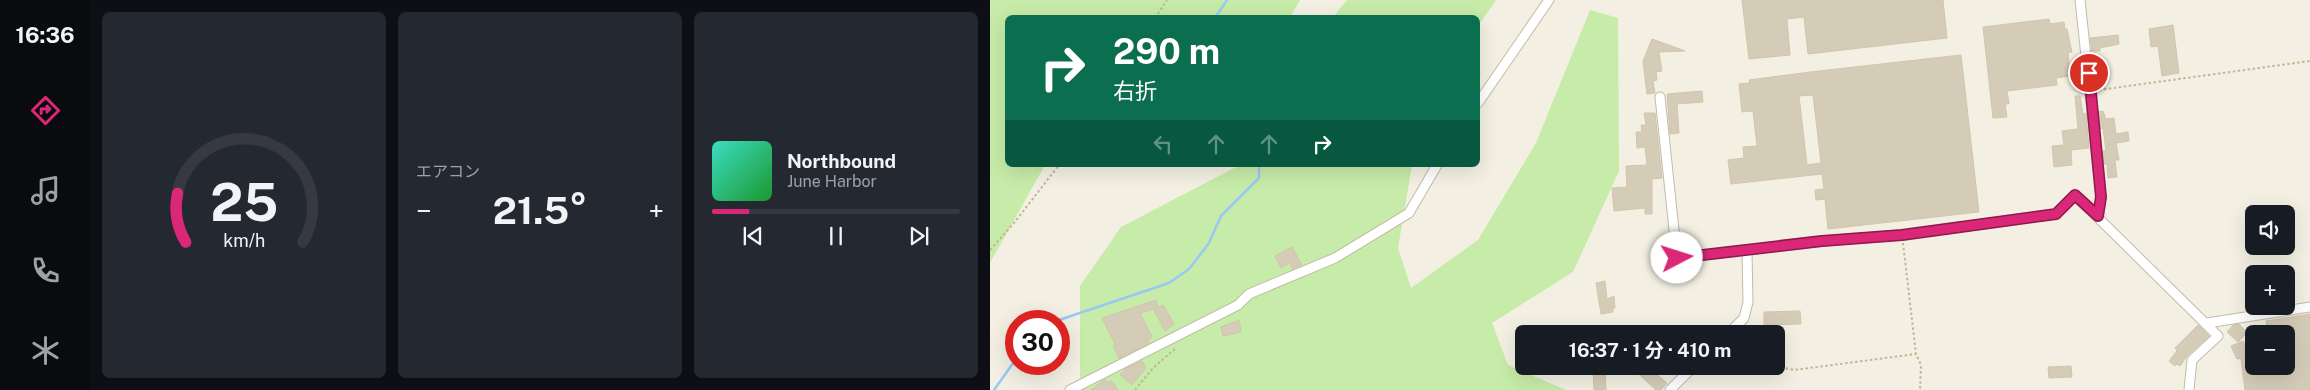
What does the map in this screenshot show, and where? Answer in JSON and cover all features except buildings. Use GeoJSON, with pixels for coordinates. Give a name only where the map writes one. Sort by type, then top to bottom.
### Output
{"type":"FeatureCollection","features":[{"type":"Feature","properties":{"kind":"street"},"geometry":{"type":"LineString","coordinates":[[1480,100],[1549,0]]}},
{"type":"Feature","properties":{"kind":"street"},"geometry":{"type":"LineString","coordinates":[[2080,0],[2101,197],[2098,216]]}},
{"type":"Feature","properties":{"kind":"street"},"geometry":{"type":"LineString","coordinates":[[1660,97],[1677,258],[1822,241],[1902,235],[2056,214],[2075,195],[2207,323],[2218,336],[2192,360],[2189,390]]}},
{"type":"Feature","properties":{"kind":"street"},"geometry":{"type":"LineString","coordinates":[[1070,390],[1238,305],[1249,294],[1334,258],[1390,226],[1409,213],[1436,167]]}},
{"type":"Feature","properties":{"kind":"street"},"geometry":{"type":"LineString","coordinates":[[1737,325],[1744,318],[1748,302],[1746,251]]}},
{"type":"Feature","properties":{"kind":"street"},"geometry":{"type":"LineString","coordinates":[[2207,323],[2310,307]]}},
{"type":"Feature","properties":{"kind":"street"},"geometry":{"type":"LineString","coordinates":[[1670,390],[1685,375]]}},
{"type":"Feature","properties":{"kind":"path"},"geometry":{"type":"LineString","coordinates":[[1157,15],[1168,0]]}},
{"type":"Feature","properties":{"kind":"path"},"geometry":{"type":"LineString","coordinates":[[2091,91],[2310,60]]}},
{"type":"Feature","properties":{"kind":"path"},"geometry":{"type":"LineString","coordinates":[[990,250],[1014,223],[1057,167]]}},
{"type":"Feature","properties":{"kind":"path"},"geometry":{"type":"LineString","coordinates":[[1902,235],[1916,354],[1920,365],[1920,390]]}},
{"type":"Feature","properties":{"kind":"path"},"geometry":{"type":"LineString","coordinates":[[1135,390],[1153,368],[1176,348],[1178,336]]}},
{"type":"Feature","properties":{"kind":"path"},"geometry":{"type":"LineString","coordinates":[[1785,368],[1794,370],[1916,354]]}},
{"type":"Feature","properties":{"kind":"green space"},"geometry":{"type":"Polygon","coordinates":[[[990,0],[1300,0],[1291,15],[1005,15],[1005,167],[1044,167],[990,263],[990,0]]]}},
{"type":"Feature","properties":{"kind":"green space"},"geometry":{"type":"Polygon","coordinates":[[[1347,0],[1496,0],[1480,23],[1480,15],[1335,15],[1347,0]]]}},
{"type":"Feature","properties":{"kind":"green space"},"geometry":{"type":"Polygon","coordinates":[[[1590,10],[1618,18],[1619,171],[1573,272],[1492,323],[1508,365],[1515,368],[1515,375],[1531,375],[1566,390],[1080,390],[1080,286],[1121,227],[1236,167],[1412,167],[1398,248],[1411,288],[1478,240],[1536,143],[1590,10]]]}},
{"type":"Feature","properties":{"kind":"waterway"},"geometry":{"type":"LineString","coordinates":[[1217,15],[1227,0]]}},
{"type":"Feature","properties":{"kind":"waterway"},"geometry":{"type":"LineString","coordinates":[[1070,316],[1169,283],[1189,269],[1209,243],[1221,216],[1259,178],[1259,167]]}},
{"type":"Feature","properties":{"kind":"waterway"},"geometry":{"type":"LineString","coordinates":[[994,390],[1005,374]]}},
{"type":"Feature","properties":{"kind":"route"},"geometry":{"type":"LineString","coordinates":[[1677,258],[1822,241],[1902,235],[2056,214],[2075,195],[2098,216],[2101,197],[2089,73]]}}]}
